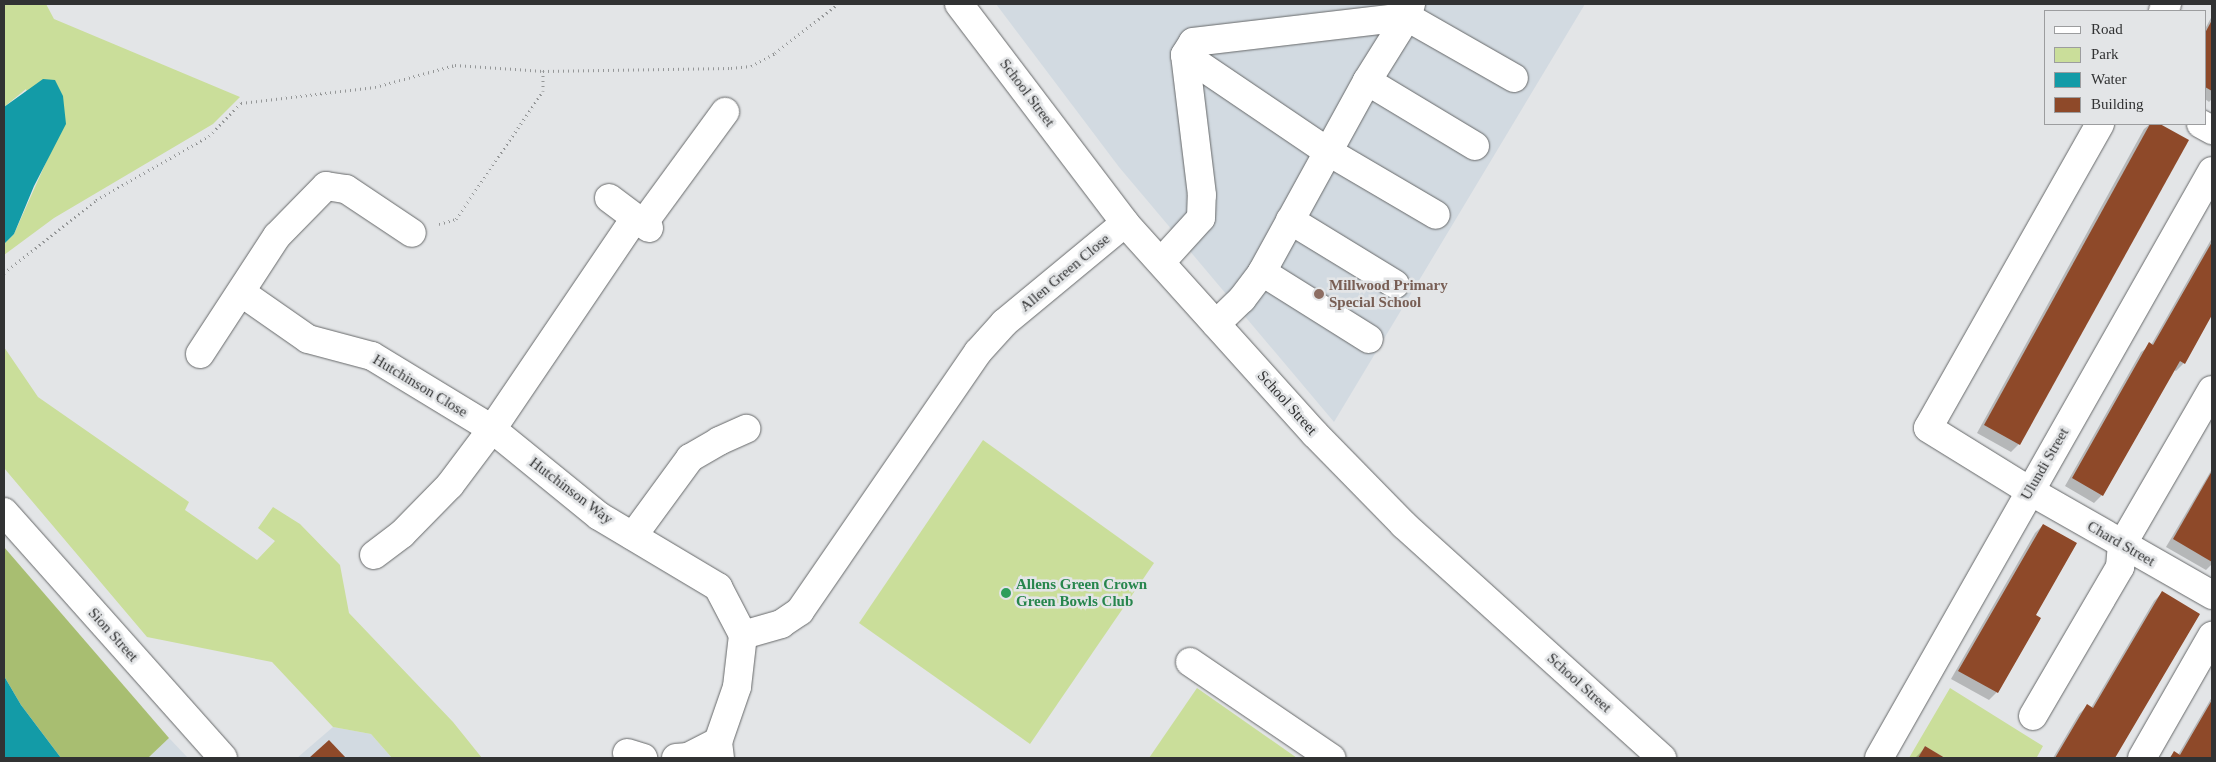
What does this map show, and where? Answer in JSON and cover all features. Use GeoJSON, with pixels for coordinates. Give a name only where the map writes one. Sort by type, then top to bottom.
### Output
{"type":"FeatureCollection","features":[{"type":"Feature","properties":{"kind":"street","name":"School Street"},"geometry":{"type":"LineString","coordinates":[[959,4],[1125,223],[1315,434],[1404,525],[1662,758]]}},
{"type":"Feature","properties":{"kind":"street"},"geometry":{"type":"LineString","coordinates":[[1216,324],[1242,300],[1262,272],[1327,151],[1409,10]]}},
{"type":"Feature","properties":{"kind":"street"},"geometry":{"type":"LineString","coordinates":[[1161,262],[1201,218],[1202,195],[1185,55],[1193,42],[1409,10],[1514,78]]}},
{"type":"Feature","properties":{"kind":"street"},"geometry":{"type":"LineString","coordinates":[[1185,55],[1327,151],[1436,215]]}},
{"type":"Feature","properties":{"kind":"street"},"geometry":{"type":"LineString","coordinates":[[1367,81],[1475,146]]}},
{"type":"Feature","properties":{"kind":"street"},"geometry":{"type":"LineString","coordinates":[[374,555],[402,534],[450,484],[645,225],[725,112]]}},
{"type":"Feature","properties":{"kind":"street","name":"Chard Street"},"geometry":{"type":"LineString","coordinates":[[2099,125],[1928,428],[2030,491],[2212,595]]}},
{"type":"Feature","properties":{"kind":"street","name":"Ulundi Street"},"geometry":{"type":"LineString","coordinates":[[1879,758],[2212,171]]}},
{"type":"Feature","properties":{"kind":"street"},"geometry":{"type":"LineString","coordinates":[[200,354],[277,236],[326,186],[346,189],[412,233]]}},
{"type":"Feature","properties":{"kind":"street"},"geometry":{"type":"LineString","coordinates":[[609,198],[645,225]]}},
{"type":"Feature","properties":{"kind":"street"},"geometry":{"type":"LineString","coordinates":[[1290,220],[1395,284]]}},
{"type":"Feature","properties":{"kind":"street","name":"Allen Green Close"},"geometry":{"type":"LineString","coordinates":[[743,635],[781,624],[800,611],[978,352],[1004,323],[1125,223]]}},
{"type":"Feature","properties":{"kind":"street"},"geometry":{"type":"LineString","coordinates":[[1262,272],[1369,339]]}},
{"type":"Feature","properties":{"kind":"street","name":"Hutchinson Close"},"geometry":{"type":"LineString","coordinates":[[242,292],[308,339],[372,356],[492,429]]}},
{"type":"Feature","properties":{"kind":"street"},"geometry":{"type":"LineString","coordinates":[[2033,716],[2120,567],[2122,545],[2212,390]]}},
{"type":"Feature","properties":{"kind":"street","name":"Hutchinson Way"},"geometry":{"type":"LineString","coordinates":[[492,429],[600,516],[718,587],[743,635]]}},
{"type":"Feature","properties":{"kind":"street"},"geometry":{"type":"LineString","coordinates":[[633,536],[690,458],[719,441],[746,429]]}},
{"type":"Feature","properties":{"kind":"street","name":"Sion Street"},"geometry":{"type":"LineString","coordinates":[[4,512],[223,758]]}},
{"type":"Feature","properties":{"kind":"street"},"geometry":{"type":"LineString","coordinates":[[676,758],[719,750],[737,687],[743,635]]}},
{"type":"Feature","properties":{"kind":"street"},"geometry":{"type":"LineString","coordinates":[[2142,758],[2212,636]]}},
{"type":"Feature","properties":{"kind":"street"},"geometry":{"type":"LineString","coordinates":[[1190,662],[1331,758]]}},
{"type":"Feature","properties":{"kind":"path"},"geometry":{"type":"LineString","coordinates":[[4,273],[96,200],[209,136],[241,103],[375,87],[455,65],[543,71],[712,69],[751,66],[775,53],[838,4]]}},
{"type":"Feature","properties":{"kind":"path"},"geometry":{"type":"LineString","coordinates":[[412,233],[456,218],[542,91],[543,71]]}},
{"type":"Feature","properties":{"kind":"shaded area","name":"Millwood Primary Special School"},"geometry":{"type":"Polygon","coordinates":[[[996,4],[1585,4],[1334,422],[1119,167],[996,4]]]}},
{"type":"Feature","properties":{"kind":"shaded area"},"geometry":{"type":"Polygon","coordinates":[[[333,727],[371,734],[392,758],[297,758],[333,727]]]}},
{"type":"Feature","properties":{"kind":"shaded area"},"geometry":{"type":"Polygon","coordinates":[[[169,738],[188,758],[148,758],[169,738]]]}},
{"type":"Feature","properties":{"kind":"green space"},"geometry":{"type":"Polygon","coordinates":[[[4,4],[46,4],[54,19],[240,97],[213,124],[54,218],[4,255],[4,244],[14,234],[48,158],[26,89],[4,107],[4,4]]]}},
{"type":"Feature","properties":{"kind":"green space"},"geometry":{"type":"Polygon","coordinates":[[[4,347],[38,397],[189,502],[185,510],[257,560],[275,541],[258,528],[273,507],[300,524],[340,565],[349,613],[453,722],[482,758],[392,758],[371,734],[333,727],[272,662],[147,637],[4,468],[4,347]]]}},
{"type":"Feature","properties":{"kind":"green space","name":"Allens Green Crown Green Bowls Club"},"geometry":{"type":"Polygon","coordinates":[[[983,440],[1154,563],[1030,744],[859,623],[983,440]]]}},
{"type":"Feature","properties":{"kind":"green space"},"geometry":{"type":"Polygon","coordinates":[[[4,547],[169,738],[148,758],[61,758],[21,705],[4,676],[4,547]]]}},
{"type":"Feature","properties":{"kind":"green space"},"geometry":{"type":"Polygon","coordinates":[[[1197,688],[1297,758],[1149,758],[1197,688]]]}},
{"type":"Feature","properties":{"kind":"green space"},"geometry":{"type":"Polygon","coordinates":[[[1950,688],[2043,746],[2037,757],[2039,758],[1945,758],[1925,746],[1918,758],[1909,758],[1950,688]]]}},
{"type":"Feature","properties":{"kind":"water"},"geometry":{"type":"Polygon","coordinates":[[[43,79],[55,80],[63,96],[66,124],[34,186],[14,234],[4,244],[4,107],[43,79]]]}},
{"type":"Feature","properties":{"kind":"water"},"geometry":{"type":"Polygon","coordinates":[[[4,676],[21,705],[61,758],[4,758],[4,676]]]}},
{"type":"Feature","properties":{"kind":"building"},"geometry":{"type":"Polygon","coordinates":[[[2212,20],[2212,91],[2206,88],[2206,31],[2212,20]]]}},
{"type":"Feature","properties":{"kind":"building"},"geometry":{"type":"Polygon","coordinates":[[[2149,125],[2162,125],[2189,140],[2020,445],[1984,425],[2149,125]]]}},
{"type":"Feature","properties":{"kind":"building"},"geometry":{"type":"Polygon","coordinates":[[[2212,242],[2212,315],[2185,364],[2180,361],[2103,496],[2072,478],[2149,342],[2153,345],[2212,242]]]}},
{"type":"Feature","properties":{"kind":"building"},"geometry":{"type":"Polygon","coordinates":[[[2212,471],[2212,562],[2173,539],[2212,471]]]}},
{"type":"Feature","properties":{"kind":"building"},"geometry":{"type":"Polygon","coordinates":[[[2043,524],[2077,543],[2036,615],[2041,618],[1998,693],[1958,671],[2043,524]]]}},
{"type":"Feature","properties":{"kind":"building"},"geometry":{"type":"Polygon","coordinates":[[[2162,591],[2200,614],[2115,758],[2055,758],[2087,704],[2093,708],[2162,591]]]}},
{"type":"Feature","properties":{"kind":"building"},"geometry":{"type":"Polygon","coordinates":[[[2212,700],[2212,758],[2170,758],[2174,751],[2180,755],[2212,700]]]}},
{"type":"Feature","properties":{"kind":"building"},"geometry":{"type":"Polygon","coordinates":[[[329,740],[346,758],[309,758],[329,740]]]}},
{"type":"Feature","properties":{"kind":"building"},"geometry":{"type":"Polygon","coordinates":[[[1925,746],[1945,758],[1918,758],[1925,746]]]}},
{"type":"Feature","properties":{"kind":"place","name":"Millwood Primary Special School"},"geometry":{"type":"Point","coordinates":[1319,294]}},
{"type":"Feature","properties":{"kind":"place","name":"Allens Green Crown Green Bowls Club"},"geometry":{"type":"Point","coordinates":[1006,593]}}]}
